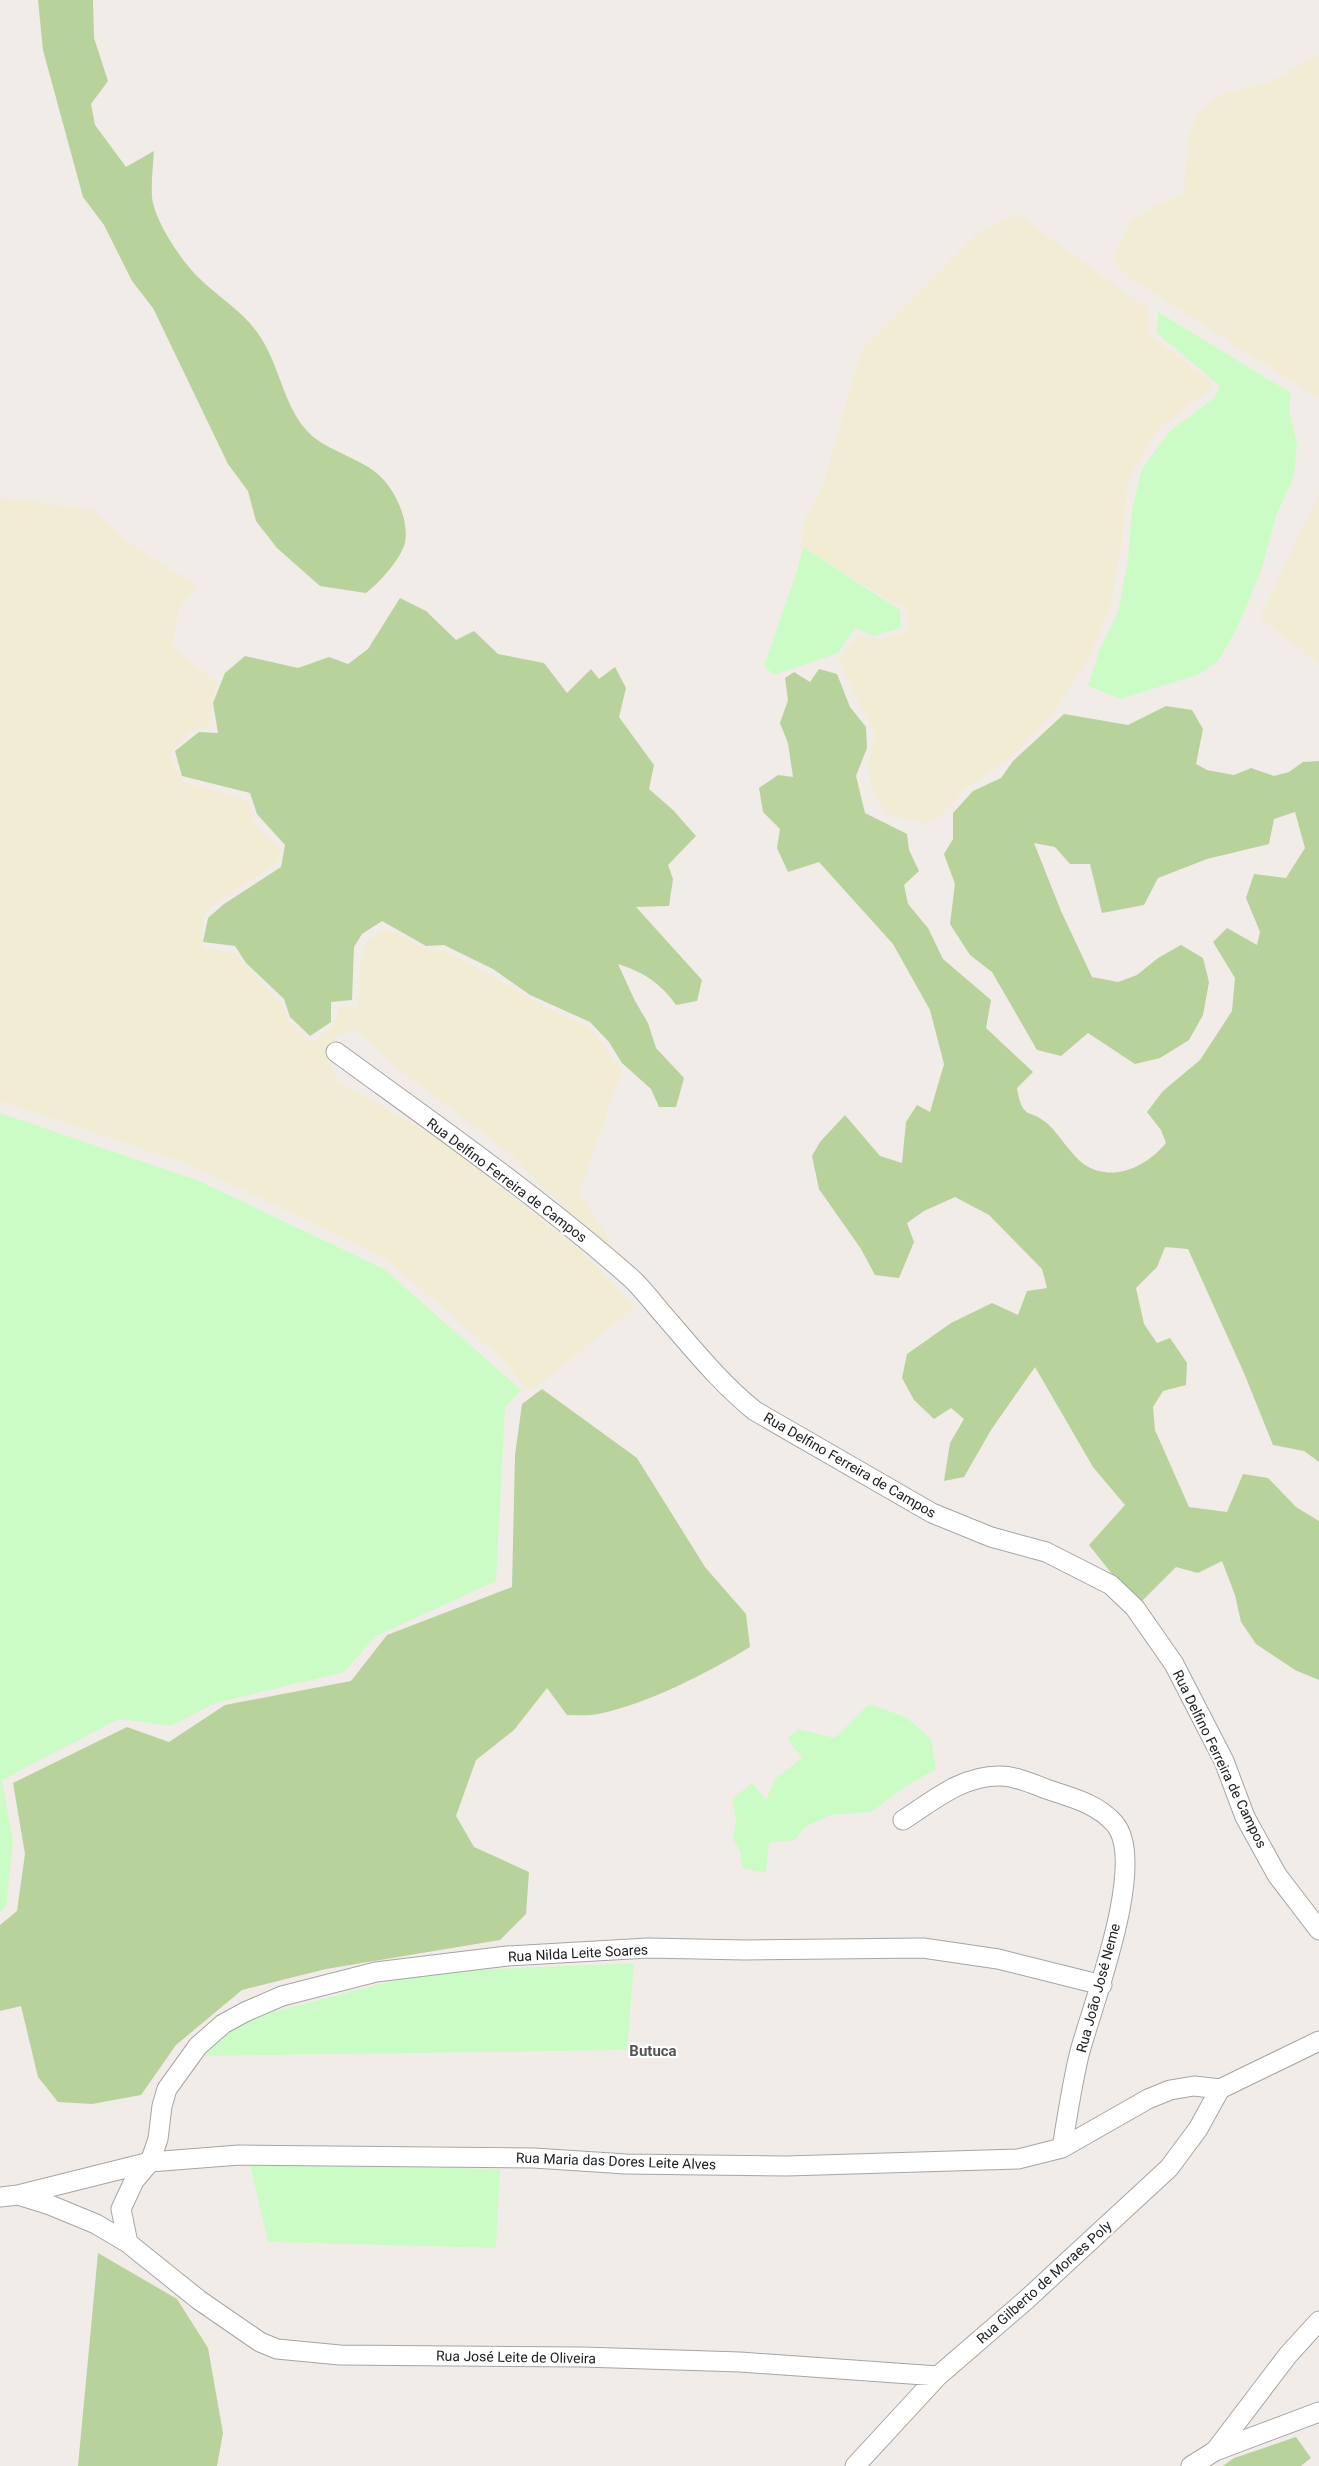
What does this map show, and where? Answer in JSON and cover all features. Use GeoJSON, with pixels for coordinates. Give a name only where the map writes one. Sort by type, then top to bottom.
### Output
{"type":"FeatureCollection","features":[{"type":"Feature","properties":{"kind":"street","name":"Rua Delfino Ferreira de Campos"},"geometry":{"type":"LineString","coordinates":[[336,1052],[543,1203],[581,1235],[633,1280],[735,1395],[755,1410],[932,1514],[991,1537],[1046,1552],[1110,1586],[1135,1608],[1174,1664],[1224,1762],[1245,1817],[1277,1875],[1319,1930]]}},
{"type":"Feature","properties":{"kind":"street","name":"Rua João José Neme"},"geometry":{"type":"LineString","coordinates":[[903,1820],[962,1782],[1002,1776],[1089,1803],[1116,1824],[1125,1849],[1123,1883],[1114,1936],[1102,1985],[1079,2054],[1062,2148]]}},
{"type":"Feature","properties":{"kind":"street","name":"Rua Nilda Leite Soares"},"geometry":{"type":"LineString","coordinates":[[150,2162],[158,2139],[166,2089],[198,2046],[217,2029],[245,2012],[282,1996],[376,1972],[507,1956],[648,1948],[745,1950],[924,1948],[998,1959],[1102,1985]]}},
{"type":"Feature","properties":{"kind":"street"},"geometry":{"type":"LineString","coordinates":[[1220,2088],[1319,2041]]}},
{"type":"Feature","properties":{"kind":"street","name":"Rua Maria das Dores Leite Alves"},"geometry":{"type":"LineString","coordinates":[[9,2196],[150,2162],[239,2155],[534,2158],[626,2164],[788,2166],[1018,2160],[1062,2148],[1148,2099],[1170,2090],[1194,2086],[1220,2088]]}},
{"type":"Feature","properties":{"kind":"street","name":"Rua Gilberto de Moraes Poly"},"geometry":{"type":"LineString","coordinates":[[855,2466],[938,2376],[1026,2300],[1168,2168],[1198,2129],[1220,2088]]}},
{"type":"Feature","properties":{"kind":"street"},"geometry":{"type":"LineString","coordinates":[[128,2243],[121,2209],[134,2181],[150,2162]]}},
{"type":"Feature","properties":{"kind":"street","name":"Rua José Leite de Oliveira"},"geometry":{"type":"LineString","coordinates":[[9,2196],[89,2221],[128,2243],[200,2300],[260,2342],[277,2349],[340,2355],[583,2357],[740,2362],[938,2376]]}},
{"type":"Feature","properties":{"kind":"street"},"geometry":{"type":"LineString","coordinates":[[1214,2451],[1288,2355],[1319,2321]]}},
{"type":"Feature","properties":{"kind":"street"},"geometry":{"type":"LineString","coordinates":[[1191,2466],[1214,2451],[1319,2412]]}},
{"type":"Feature","properties":{"kind":"shaded area"},"geometry":{"type":"Polygon","coordinates":[[[1319,55],[1319,399],[1126,275],[1115,263],[1117,250],[1130,222],[1150,209],[1184,193],[1188,141],[1196,116],[1223,93],[1266,84],[1319,55]]]}},
{"type":"Feature","properties":{"kind":"shaded area"},"geometry":{"type":"Polygon","coordinates":[[[1017,214],[1148,309],[1149,334],[1212,383],[1209,390],[1157,430],[1128,479],[1121,546],[1110,609],[1087,660],[1055,711],[1016,753],[966,788],[939,817],[926,824],[887,814],[873,794],[868,768],[876,734],[838,658],[859,636],[880,639],[907,632],[908,611],[801,547],[805,519],[822,489],[861,351],[979,232],[1017,214]]]}},
{"type":"Feature","properties":{"kind":"shaded area"},"geometry":{"type":"Polygon","coordinates":[[[1319,493],[1319,664],[1260,618],[1319,493]]]}},
{"type":"Feature","properties":{"kind":"shaded area"},"geometry":{"type":"Polygon","coordinates":[[[0,497],[93,510],[134,547],[197,585],[179,609],[172,648],[216,682],[209,726],[190,732],[169,755],[183,782],[247,801],[256,826],[279,849],[279,861],[207,909],[201,929],[203,947],[235,954],[282,1005],[289,1022],[311,1043],[334,1025],[339,1007],[358,1008],[361,960],[368,940],[385,930],[397,933],[427,950],[447,951],[556,1013],[589,1027],[622,1070],[579,1193],[612,1244],[597,1241],[512,1155],[401,1071],[355,1030],[336,1036],[328,1061],[338,1081],[442,1141],[583,1253],[635,1307],[530,1392],[502,1359],[385,1258],[194,1166],[0,1101],[0,497]]]}},
{"type":"Feature","properties":{"kind":"green space"},"geometry":{"type":"Polygon","coordinates":[[[38,0],[93,0],[94,38],[108,81],[91,104],[95,125],[126,167],[154,151],[152,197],[154,206],[163,229],[177,251],[192,271],[237,310],[257,332],[271,357],[293,410],[309,433],[324,444],[373,470],[386,482],[401,508],[406,537],[404,546],[388,572],[366,593],[320,586],[277,548],[256,521],[248,491],[228,464],[153,308],[132,281],[104,225],[83,197],[43,50],[38,0]]]}},
{"type":"Feature","properties":{"kind":"green space"},"geometry":{"type":"Polygon","coordinates":[[[1158,312],[1291,393],[1289,410],[1297,445],[1294,476],[1277,513],[1261,571],[1236,630],[1218,661],[1200,674],[1121,699],[1088,686],[1099,651],[1118,612],[1128,561],[1132,510],[1142,469],[1170,431],[1215,397],[1220,386],[1157,333],[1158,312]]]}},
{"type":"Feature","properties":{"kind":"green space"},"geometry":{"type":"Polygon","coordinates":[[[803,547],[900,610],[901,628],[874,636],[855,628],[838,653],[774,675],[764,666],[797,571],[803,547]]]}},
{"type":"Feature","properties":{"kind":"green space"},"geometry":{"type":"Polygon","coordinates":[[[400,598],[426,611],[456,640],[474,631],[498,654],[544,663],[567,693],[591,669],[599,679],[615,667],[626,688],[619,717],[654,765],[649,789],[673,810],[696,836],[668,865],[673,879],[669,906],[636,907],[702,980],[697,1001],[676,1005],[651,979],[635,970],[618,964],[635,1001],[648,1023],[656,1048],[684,1078],[676,1107],[659,1107],[651,1089],[622,1063],[609,1042],[590,1022],[530,995],[493,969],[444,945],[426,946],[382,921],[362,934],[354,947],[352,1000],[331,1002],[331,1022],[310,1036],[290,1017],[284,999],[246,963],[235,946],[203,942],[208,918],[224,904],[281,867],[285,845],[257,814],[250,793],[182,776],[175,751],[199,732],[218,733],[213,703],[225,673],[245,656],[298,668],[329,657],[348,664],[368,649],[400,598]]]}},
{"type":"Feature","properties":{"kind":"green space"},"geometry":{"type":"Polygon","coordinates":[[[819,669],[837,674],[850,707],[866,727],[867,748],[856,776],[865,813],[907,834],[909,850],[919,871],[904,885],[908,904],[928,928],[943,959],[991,1000],[986,1028],[1033,1072],[1017,1088],[1022,1106],[1028,1113],[1049,1125],[1085,1165],[1096,1170],[1118,1172],[1140,1165],[1166,1143],[1161,1130],[1147,1112],[1163,1091],[1200,1060],[1232,1011],[1235,978],[1213,942],[1227,928],[1257,945],[1260,932],[1246,898],[1254,874],[1286,878],[1305,848],[1295,812],[1274,819],[1269,844],[1207,859],[1158,878],[1144,905],[1102,913],[1090,864],[1070,864],[1055,847],[1034,843],[1061,911],[1092,977],[1118,982],[1137,975],[1158,958],[1181,945],[1203,958],[1209,982],[1203,1015],[1189,1040],[1160,1058],[1135,1064],[1088,1033],[1061,1056],[1037,1050],[992,972],[970,955],[950,924],[955,884],[944,854],[953,839],[953,813],[973,791],[1001,778],[1013,761],[1064,714],[1128,725],[1166,706],[1192,710],[1203,729],[1196,764],[1207,770],[1234,775],[1251,768],[1274,776],[1289,772],[1303,762],[1319,761],[1319,1462],[1304,1451],[1273,1445],[1244,1373],[1188,1249],[1165,1247],[1157,1267],[1136,1288],[1144,1324],[1157,1343],[1170,1338],[1187,1363],[1186,1385],[1163,1391],[1153,1407],[1155,1430],[1189,1507],[1227,1512],[1243,1474],[1268,1478],[1296,1507],[1319,1521],[1319,1680],[1295,1670],[1256,1644],[1241,1622],[1235,1595],[1222,1561],[1198,1573],[1176,1567],[1141,1602],[1116,1579],[1089,1545],[1125,1505],[1093,1467],[1035,1367],[991,1430],[964,1477],[944,1481],[950,1443],[964,1419],[951,1408],[934,1419],[914,1400],[902,1378],[907,1354],[951,1323],[992,1303],[1018,1315],[1027,1291],[1047,1288],[1042,1269],[989,1215],[955,1197],[924,1211],[907,1223],[914,1242],[899,1278],[875,1275],[861,1249],[819,1189],[812,1156],[820,1142],[845,1115],[880,1156],[902,1163],[906,1122],[917,1105],[930,1112],[944,1064],[930,1010],[893,944],[819,862],[788,872],[777,848],[780,829],[763,812],[759,788],[778,775],[793,777],[788,743],[780,723],[788,700],[785,678],[794,672],[810,682],[819,669]]]}},
{"type":"Feature","properties":{"kind":"green space"},"geometry":{"type":"Polygon","coordinates":[[[0,1113],[197,1180],[384,1269],[521,1390],[505,1407],[496,1581],[376,1636],[344,1672],[216,1703],[171,1726],[119,1719],[2,1780],[13,1842],[6,1907],[0,1912],[0,1113]]]}},
{"type":"Feature","properties":{"kind":"green space"},"geometry":{"type":"Polygon","coordinates":[[[542,1389],[637,1458],[705,1567],[746,1614],[750,1647],[677,1687],[637,1703],[598,1714],[567,1715],[547,1688],[514,1730],[476,1760],[456,1816],[474,1847],[529,1872],[526,1914],[500,1940],[326,1969],[242,1990],[176,2045],[141,2095],[92,2104],[58,2102],[38,2077],[21,2006],[0,2011],[0,1925],[17,1911],[25,1854],[13,1783],[127,1727],[169,1742],[225,1705],[351,1681],[387,1635],[512,1587],[515,1455],[522,1404],[542,1389]]]}},
{"type":"Feature","properties":{"kind":"green space"},"geometry":{"type":"Polygon","coordinates":[[[869,1704],[906,1717],[931,1739],[936,1769],[908,1785],[871,1812],[831,1815],[806,1826],[795,1840],[769,1843],[766,1873],[742,1868],[740,1851],[733,1839],[736,1819],[732,1799],[752,1783],[766,1800],[775,1779],[802,1758],[787,1738],[798,1729],[835,1738],[869,1704]]]}},
{"type":"Feature","properties":{"kind":"green space"},"geometry":{"type":"Polygon","coordinates":[[[634,1963],[627,2050],[203,2056],[213,2038],[245,2019],[396,1980],[470,1970],[634,1963]]]}},
{"type":"Feature","properties":{"kind":"green space"},"geometry":{"type":"Polygon","coordinates":[[[250,2164],[500,2169],[496,2248],[268,2242],[250,2164]]]}},
{"type":"Feature","properties":{"kind":"green space"},"geometry":{"type":"Polygon","coordinates":[[[98,2253],[177,2299],[208,2348],[223,2433],[217,2466],[78,2466],[98,2253]]]}},
{"type":"Feature","properties":{"kind":"green space"},"geometry":{"type":"Polygon","coordinates":[[[1296,2437],[1311,2458],[1301,2466],[1223,2466],[1234,2458],[1296,2437]]]}},
{"type":"Feature","properties":{"kind":"district","name":"Butuca"},"geometry":{"type":"Point","coordinates":[653,2051]}}]}
